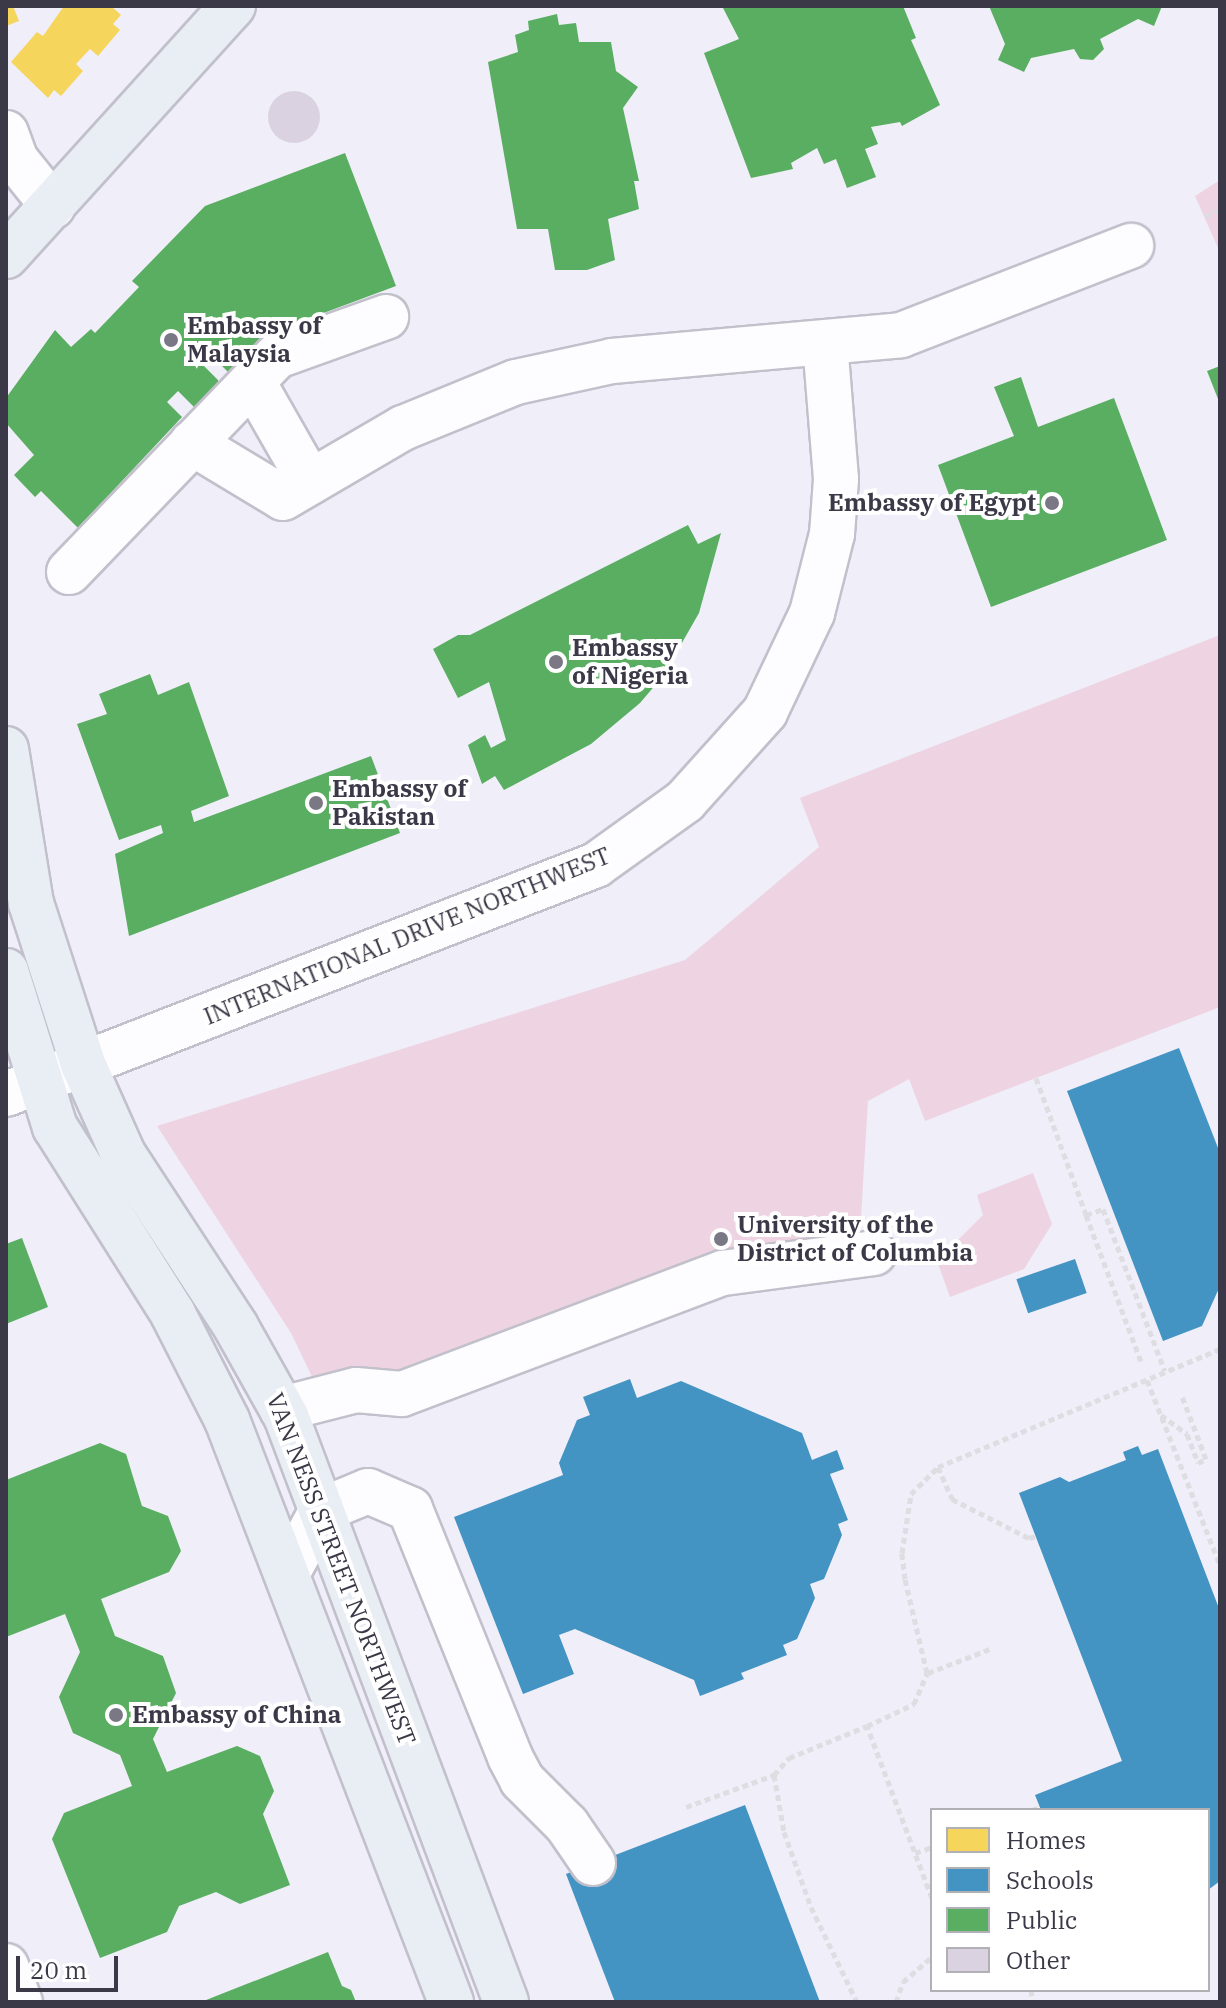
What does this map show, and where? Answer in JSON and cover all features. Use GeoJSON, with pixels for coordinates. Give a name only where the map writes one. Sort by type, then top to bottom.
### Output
{"type":"FeatureCollection","features":[{"type":"Feature","properties":{"kind":"main road"},"geometry":{"type":"LineString","coordinates":[[6,256],[220,12]]}},
{"type":"Feature","properties":{"kind":"main road","name":"VAN NESS STREET NORTHWEST"},"geometry":{"type":"LineString","coordinates":[[6,749],[31,903],[83,1064],[123,1154],[236,1327],[282,1409],[506,2002]]}},
{"type":"Feature","properties":{"kind":"main road"},"geometry":{"type":"LineString","coordinates":[[6,971],[22,1088],[55,1127],[86,1182],[204,1366],[451,2002]]}},
{"type":"Feature","properties":{"kind":"street"},"geometry":{"type":"LineString","coordinates":[[6,133],[16,160],[53,206]]}},
{"type":"Feature","properties":{"kind":"street"},"geometry":{"type":"LineString","coordinates":[[296,490],[424,417],[516,382],[612,361],[901,335],[1131,246]]}},
{"type":"Feature","properties":{"kind":"street"},"geometry":{"type":"LineString","coordinates":[[69,572],[277,356],[386,317]]}},
{"type":"Feature","properties":{"kind":"street","name":"INTERNATIONAL DRIVE NORTHWEST"},"geometry":{"type":"LineString","coordinates":[[22,1088],[596,865],[685,801],[765,712],[812,613],[832,534],[836,479],[825,342]]}},
{"type":"Feature","properties":{"kind":"street"},"geometry":{"type":"LineString","coordinates":[[253,382],[296,490]]}},
{"type":"Feature","properties":{"kind":"street"},"geometry":{"type":"LineString","coordinates":[[192,443],[296,490]]}},
{"type":"Feature","properties":{"kind":"street"},"geometry":{"type":"LineString","coordinates":[[282,1409],[356,1390],[402,1394],[723,1273],[874,1253]]}},
{"type":"Feature","properties":{"kind":"street"},"geometry":{"type":"LineString","coordinates":[[287,1574],[322,1510],[368,1491],[410,1509],[510,1757],[522,1780],[567,1825],[593,1863]]}},
{"type":"Feature","properties":{"kind":"street"},"geometry":{"type":"LineString","coordinates":[[6,1966],[20,2002]]}},
{"type":"Feature","properties":{"kind":"path"},"geometry":{"type":"LineString","coordinates":[[1205,216],[1220,210]]}},
{"type":"Feature","properties":{"kind":"path"},"geometry":{"type":"LineString","coordinates":[[1036,1078],[1141,1361]]}},
{"type":"Feature","properties":{"kind":"path"},"geometry":{"type":"LineString","coordinates":[[1086,1215],[1103,1209],[1165,1371]]}},
{"type":"Feature","properties":{"kind":"path"},"geometry":{"type":"LineString","coordinates":[[686,1807],[774,1775],[789,1758],[914,1704],[927,1673],[902,1553],[911,1494],[938,1467],[1220,1349]]}},
{"type":"Feature","properties":{"kind":"path"},"geometry":{"type":"LineString","coordinates":[[1147,1380],[1220,1561]]}},
{"type":"Feature","properties":{"kind":"path"},"geometry":{"type":"LineString","coordinates":[[1161,1415],[1187,1434],[1198,1463],[1206,1459],[1182,1396]]}},
{"type":"Feature","properties":{"kind":"path"},"geometry":{"type":"LineString","coordinates":[[938,1467],[952,1499],[1029,1538],[1036,1536]]}},
{"type":"Feature","properties":{"kind":"path"},"geometry":{"type":"LineString","coordinates":[[927,1673],[990,1649]]}},
{"type":"Feature","properties":{"kind":"path"},"geometry":{"type":"LineString","coordinates":[[867,1726],[930,1893]]}},
{"type":"Feature","properties":{"kind":"path"},"geometry":{"type":"LineString","coordinates":[[774,1775],[793,1857],[857,2002]]}},
{"type":"Feature","properties":{"kind":"path"},"geometry":{"type":"LineString","coordinates":[[915,1853],[930,1848]]}},
{"type":"Feature","properties":{"kind":"path"},"geometry":{"type":"LineString","coordinates":[[896,2002],[903,1982],[930,1959]]}},
{"type":"Feature","properties":{"kind":"shaded area"},"geometry":{"type":"Polygon","coordinates":[[[1220,180],[1220,247],[1218,248],[1195,196],[1220,180]]]}},
{"type":"Feature","properties":{"kind":"shaded area"},"geometry":{"type":"Polygon","coordinates":[[[1220,635],[1220,1007],[925,1121],[909,1079],[868,1101],[861,1217],[841,1239],[403,1377],[315,1383],[291,1333],[157,1126],[685,960],[819,847],[800,798],[1220,635]]]}},
{"type":"Feature","properties":{"kind":"shaded area"},"geometry":{"type":"Polygon","coordinates":[[[1033,1173],[1052,1224],[1024,1269],[950,1297],[937,1261],[983,1215],[977,1195],[1033,1173]]]}},
{"type":"Feature","properties":{"kind":"building: Homes"},"geometry":{"type":"Polygon","coordinates":[[[6,6],[13,6],[19,21],[6,26],[6,6]]]}},
{"type":"Feature","properties":{"kind":"building: Homes"},"geometry":{"type":"Polygon","coordinates":[[[64,6],[111,6],[121,15],[113,24],[120,30],[98,56],[90,49],[76,64],[83,71],[61,96],[54,90],[48,98],[11,62],[37,32],[43,36],[64,6]]]}},
{"type":"Feature","properties":{"kind":"building: Schools"},"geometry":{"type":"Polygon","coordinates":[[[1179,1048],[1220,1153],[1220,1286],[1202,1326],[1163,1341],[1067,1091],[1179,1048]]]}},
{"type":"Feature","properties":{"kind":"building: Schools"},"geometry":{"type":"Polygon","coordinates":[[[1075,1259],[1087,1293],[1028,1313],[1016,1279],[1075,1259]]]}},
{"type":"Feature","properties":{"kind":"building: Schools"},"geometry":{"type":"Polygon","coordinates":[[[630,1379],[637,1398],[681,1381],[802,1433],[812,1460],[837,1450],[844,1469],[830,1474],[848,1520],[838,1524],[842,1535],[824,1579],[810,1584],[815,1598],[797,1639],[783,1645],[787,1655],[741,1673],[744,1679],[700,1696],[694,1680],[575,1629],[559,1635],[574,1674],[523,1694],[454,1517],[563,1475],[559,1463],[577,1420],[590,1415],[583,1397],[630,1379]]]}},
{"type":"Feature","properties":{"kind":"building: Schools"},"geometry":{"type":"Polygon","coordinates":[[[1138,1446],[1142,1455],[1158,1449],[1220,1611],[1220,1881],[1210,1888],[1210,1808],[1040,1808],[1035,1795],[1122,1761],[1019,1493],[1060,1477],[1069,1482],[1126,1460],[1123,1452],[1138,1446]]]}},
{"type":"Feature","properties":{"kind":"building: Schools"},"geometry":{"type":"Polygon","coordinates":[[[745,1805],[820,2002],[615,2002],[566,1874],[745,1805]]]}},
{"type":"Feature","properties":{"kind":"building: Public"},"geometry":{"type":"Polygon","coordinates":[[[722,6],[903,6],[916,38],[911,40],[940,105],[902,126],[900,122],[871,127],[878,144],[865,149],[876,177],[847,188],[836,159],[824,164],[817,148],[791,163],[793,169],[751,178],[704,53],[739,39],[722,6]]]}},
{"type":"Feature","properties":{"kind":"building: Public"},"geometry":{"type":"Polygon","coordinates":[[[989,6],[1162,6],[1154,26],[1138,19],[1100,39],[1104,49],[1093,60],[1080,59],[1074,49],[1031,58],[1024,72],[998,60],[1005,44],[989,6]]]}},
{"type":"Feature","properties":{"kind":"building: Public"},"geometry":{"type":"Polygon","coordinates":[[[557,14],[559,25],[576,23],[579,42],[611,42],[616,71],[638,87],[623,108],[639,181],[634,181],[639,209],[608,219],[615,260],[587,270],[555,270],[548,229],[517,229],[488,62],[518,52],[515,35],[529,30],[528,21],[557,14]]]}},
{"type":"Feature","properties":{"kind":"building: Public","name":"Embassy of Malaysia"},"geometry":{"type":"Polygon","coordinates":[[[345,153],[396,286],[270,333],[230,374],[212,356],[203,365],[218,380],[219,397],[210,408],[194,407],[178,391],[167,402],[182,417],[78,528],[41,491],[35,497],[14,475],[34,455],[6,423],[6,398],[55,330],[71,347],[91,329],[95,333],[139,287],[132,281],[205,206],[345,153]]]}},
{"type":"Feature","properties":{"kind":"building: Public"},"geometry":{"type":"Polygon","coordinates":[[[1220,366],[1220,404],[1207,371],[1220,366]]]}},
{"type":"Feature","properties":{"kind":"building: Public","name":"Embassy of Egypt"},"geometry":{"type":"Polygon","coordinates":[[[1021,377],[1038,427],[1114,398],[1167,540],[991,607],[938,465],[1014,436],[994,387],[1021,377]]]}},
{"type":"Feature","properties":{"kind":"building: Public","name":"Embassy of Nigeria"},"geometry":{"type":"Polygon","coordinates":[[[688,525],[698,544],[721,533],[699,613],[663,676],[640,703],[591,744],[504,790],[495,776],[482,784],[468,745],[485,735],[491,748],[506,740],[489,682],[458,698],[433,649],[458,635],[470,635],[688,525]]]}},
{"type":"Feature","properties":{"kind":"building: Public","name":"Embassy of Pakistan"},"geometry":{"type":"Polygon","coordinates":[[[150,674],[158,695],[189,682],[229,796],[191,811],[194,822],[371,756],[400,833],[129,936],[115,854],[163,833],[161,825],[119,840],[77,724],[107,714],[99,694],[150,674]]]}},
{"type":"Feature","properties":{"kind":"building: Public"},"geometry":{"type":"Polygon","coordinates":[[[22,1238],[48,1307],[6,1324],[6,1244],[22,1238]]]}},
{"type":"Feature","properties":{"kind":"building: Public","name":"Embassy of China"},"geometry":{"type":"Polygon","coordinates":[[[100,1443],[126,1454],[142,1506],[168,1516],[181,1551],[169,1572],[101,1599],[115,1636],[163,1656],[176,1693],[153,1739],[167,1772],[237,1746],[260,1756],[274,1791],[263,1814],[290,1885],[240,1904],[216,1892],[179,1906],[167,1932],[100,1958],[52,1839],[64,1813],[132,1786],[120,1755],[73,1733],[59,1697],[80,1652],[65,1614],[6,1637],[6,1480],[100,1443]]]}},
{"type":"Feature","properties":{"kind":"building: Public"},"geometry":{"type":"Polygon","coordinates":[[[328,1952],[342,1986],[351,1990],[356,2002],[201,2002],[328,1952]]]}},
{"type":"Feature","properties":{"kind":"building: Other"},"geometry":{"type":"Polygon","coordinates":[[[294,91],[313,98],[320,117],[313,136],[294,143],[275,136],[268,117],[275,98],[294,91]]]}},
{"type":"Feature","properties":{"kind":"place","name":"Embassy of Malaysia"},"geometry":{"type":"Point","coordinates":[171,340]}},
{"type":"Feature","properties":{"kind":"place","name":"Embassy of Egypt"},"geometry":{"type":"Point","coordinates":[1052,503]}},
{"type":"Feature","properties":{"kind":"place","name":"Embassy of Nigeria"},"geometry":{"type":"Point","coordinates":[556,662]}},
{"type":"Feature","properties":{"kind":"place","name":"Embassy of Pakistan"},"geometry":{"type":"Point","coordinates":[316,803]}},
{"type":"Feature","properties":{"kind":"place","name":"University of the District of Columbia"},"geometry":{"type":"Point","coordinates":[721,1239]}},
{"type":"Feature","properties":{"kind":"place","name":"Embassy of China"},"geometry":{"type":"Point","coordinates":[116,1715]}}]}
